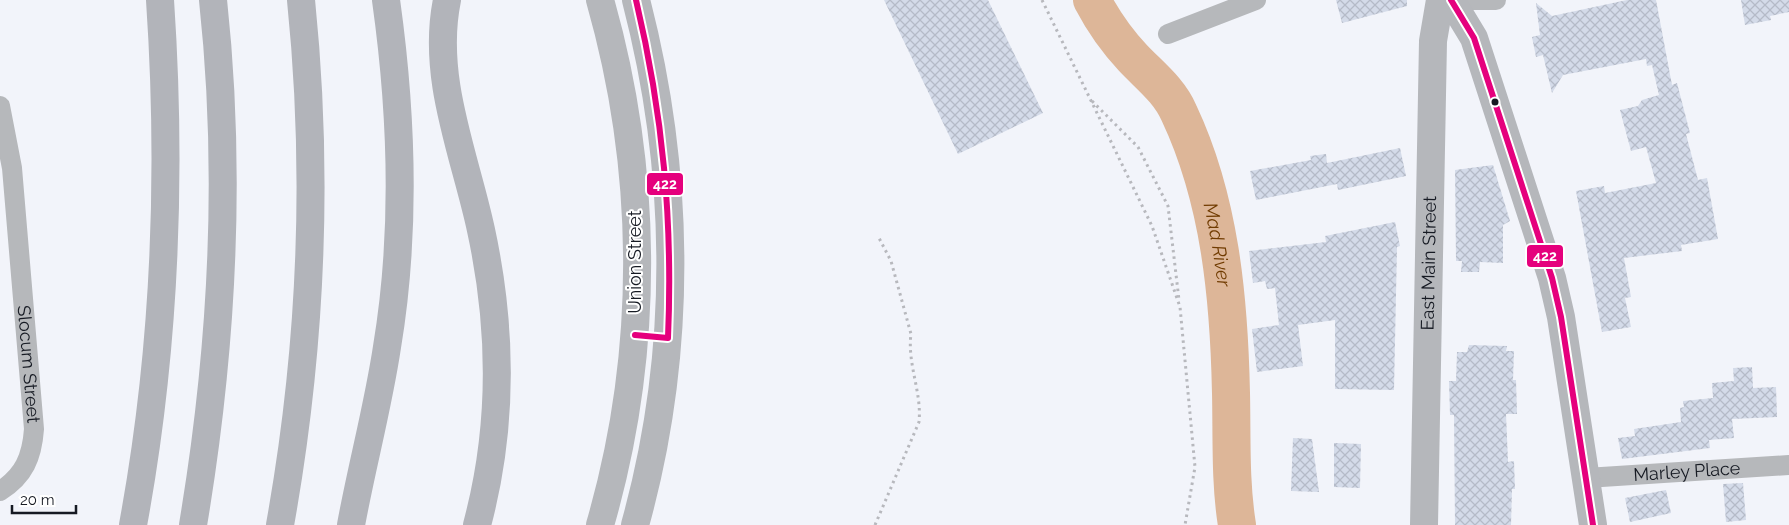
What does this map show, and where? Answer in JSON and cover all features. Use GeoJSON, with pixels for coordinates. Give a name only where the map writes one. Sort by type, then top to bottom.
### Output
{"type":"FeatureCollection","features":[{"type":"Feature","properties":{"kind":"highway"},"geometry":{"type":"LineString","coordinates":[[143,0],[154,172],[165,222]]}},
{"type":"Feature","properties":{"kind":"highway"},"geometry":{"type":"LineString","coordinates":[[133,525],[154,393],[162,302],[166,126],[160,0]]}},
{"type":"Feature","properties":{"kind":"highway"},"geometry":{"type":"LineString","coordinates":[[193,525],[213,376],[222,247],[222,132],[213,0]]}},
{"type":"Feature","properties":{"kind":"highway"},"geometry":{"type":"LineString","coordinates":[[280,525],[298,406],[309,281],[310,139],[301,0]]}},
{"type":"Feature","properties":{"kind":"highway"},"geometry":{"type":"LineString","coordinates":[[351,525],[387,346],[397,253],[399,139],[395,69],[386,0]]}},
{"type":"Feature","properties":{"kind":"highway"},"geometry":{"type":"LineString","coordinates":[[447,0],[443,30],[446,80],[452,113],[481,227],[495,315],[496,416],[486,484],[476,525]]}},
{"type":"Feature","properties":{"kind":"main road","name":"Union Street"},"geometry":{"type":"LineString","coordinates":[[600,0],[621,82],[633,164],[637,254],[635,335],[624,421],[600,525]]}},
{"type":"Feature","properties":{"kind":"main road","name":"Union Street"},"geometry":{"type":"LineString","coordinates":[[635,525],[657,432],[668,338],[671,239],[666,161],[654,78],[636,0]]}},
{"type":"Feature","properties":{"kind":"main road","name":"East Main Street"},"geometry":{"type":"LineString","coordinates":[[1424,525],[1433,41],[1440,0]]}},
{"type":"Feature","properties":{"kind":"main road"},"geometry":{"type":"LineString","coordinates":[[1451,0],[1474,38],[1552,278],[1561,317],[1593,525]]}},
{"type":"Feature","properties":{"kind":"main road"},"geometry":{"type":"LineString","coordinates":[[635,335],[668,338]]}},
{"type":"Feature","properties":{"kind":"street"},"geometry":{"type":"LineString","coordinates":[[1168,34],[1256,0]]}},
{"type":"Feature","properties":{"kind":"street"},"geometry":{"type":"LineString","coordinates":[[1470,0],[1496,0]]}},
{"type":"Feature","properties":{"kind":"street","name":"Slocum Street"},"geometry":{"type":"LineString","coordinates":[[0,106],[12,168],[8,228],[34,429],[32,450],[24,469],[12,483],[0,491]]}},
{"type":"Feature","properties":{"kind":"street","name":"Marley Place"},"geometry":{"type":"LineString","coordinates":[[1586,478],[1789,465]]}},
{"type":"Feature","properties":{"kind":"path"},"geometry":{"type":"LineString","coordinates":[[1042,0],[1152,226],[1180,307]]}},
{"type":"Feature","properties":{"kind":"path"},"geometry":{"type":"LineString","coordinates":[[1090,99],[1138,147],[1168,206],[1180,307],[1195,467],[1185,525]]}},
{"type":"Feature","properties":{"kind":"path"},"geometry":{"type":"LineString","coordinates":[[875,525],[919,422],[920,410],[909,346],[911,334],[891,262],[879,238]]}},
{"type":"Feature","properties":{"kind":"building"},"geometry":{"type":"Polygon","coordinates":[[[884,0],[988,0],[1043,113],[958,154],[884,0]]]}},
{"type":"Feature","properties":{"kind":"building"},"geometry":{"type":"Polygon","coordinates":[[[1336,0],[1407,0],[1407,6],[1342,23],[1336,0]]]}},
{"type":"Feature","properties":{"kind":"building"},"geometry":{"type":"Polygon","coordinates":[[[1627,0],[1656,0],[1672,85],[1677,83],[1690,133],[1686,134],[1698,180],[1707,178],[1718,239],[1681,245],[1682,251],[1624,258],[1631,297],[1625,298],[1631,327],[1602,332],[1576,191],[1604,186],[1605,193],[1656,183],[1646,147],[1631,151],[1620,110],[1638,106],[1642,100],[1659,95],[1652,65],[1647,66],[1646,59],[1563,75],[1552,93],[1543,55],[1536,57],[1532,37],[1540,35],[1536,3],[1552,16],[1627,0]]]}},
{"type":"Feature","properties":{"kind":"building"},"geometry":{"type":"Polygon","coordinates":[[[1741,0],[1789,0],[1789,12],[1770,16],[1771,20],[1745,25],[1741,0]]]}},
{"type":"Feature","properties":{"kind":"building"},"geometry":{"type":"Polygon","coordinates":[[[1400,148],[1406,176],[1338,190],[1337,184],[1256,200],[1250,171],[1311,160],[1310,156],[1326,154],[1327,163],[1400,148]]]}},
{"type":"Feature","properties":{"kind":"building"},"geometry":{"type":"Polygon","coordinates":[[[1493,165],[1510,221],[1503,225],[1503,263],[1480,262],[1479,272],[1461,272],[1462,261],[1456,261],[1455,170],[1493,165]]]}},
{"type":"Feature","properties":{"kind":"building"},"geometry":{"type":"Polygon","coordinates":[[[1395,222],[1400,246],[1397,247],[1394,390],[1335,389],[1335,320],[1298,325],[1303,366],[1257,372],[1252,329],[1279,325],[1275,288],[1267,289],[1265,281],[1253,283],[1249,251],[1326,242],[1325,236],[1395,222]]]}},
{"type":"Feature","properties":{"kind":"building"},"geometry":{"type":"Polygon","coordinates":[[[1469,345],[1507,346],[1506,351],[1514,351],[1513,380],[1516,380],[1517,414],[1506,414],[1508,462],[1514,461],[1515,489],[1512,489],[1511,525],[1455,525],[1454,415],[1450,415],[1449,381],[1456,381],[1457,352],[1467,352],[1469,345]]]}},
{"type":"Feature","properties":{"kind":"building"},"geometry":{"type":"Polygon","coordinates":[[[1752,367],[1753,388],[1776,387],[1777,417],[1732,419],[1734,438],[1709,440],[1710,448],[1622,459],[1618,438],[1635,436],[1634,429],[1681,422],[1680,408],[1684,407],[1683,401],[1713,398],[1712,383],[1734,381],[1733,368],[1752,367]]]}},
{"type":"Feature","properties":{"kind":"building"},"geometry":{"type":"Polygon","coordinates":[[[1293,438],[1312,439],[1319,492],[1291,491],[1293,438]]]}},
{"type":"Feature","properties":{"kind":"building"},"geometry":{"type":"Polygon","coordinates":[[[1334,443],[1361,444],[1360,488],[1334,487],[1334,443]]]}},
{"type":"Feature","properties":{"kind":"building"},"geometry":{"type":"Polygon","coordinates":[[[1743,483],[1746,520],[1726,522],[1723,484],[1743,483]]]}},
{"type":"Feature","properties":{"kind":"building"},"geometry":{"type":"Polygon","coordinates":[[[1666,490],[1671,513],[1630,522],[1625,498],[1666,490]]]}},
{"type":"Feature","properties":{"kind":"waterway","name":"Mad River"},"geometry":{"type":"LineString","coordinates":[[1092,0],[1121,45],[1165,90],[1175,105],[1193,146],[1204,180],[1220,250],[1228,321],[1232,476],[1237,525]]}},
{"type":"Feature","properties":{"kind":"transit line","name":"422"},"geometry":{"type":"LineString","coordinates":[[635,335],[668,338],[669,295],[669,252],[664,168],[653,84],[636,0]]}},
{"type":"Feature","properties":{"kind":"transit line","name":"422"},"geometry":{"type":"LineString","coordinates":[[1451,0],[1474,38],[1552,278],[1561,317],[1593,525]]}}]}
